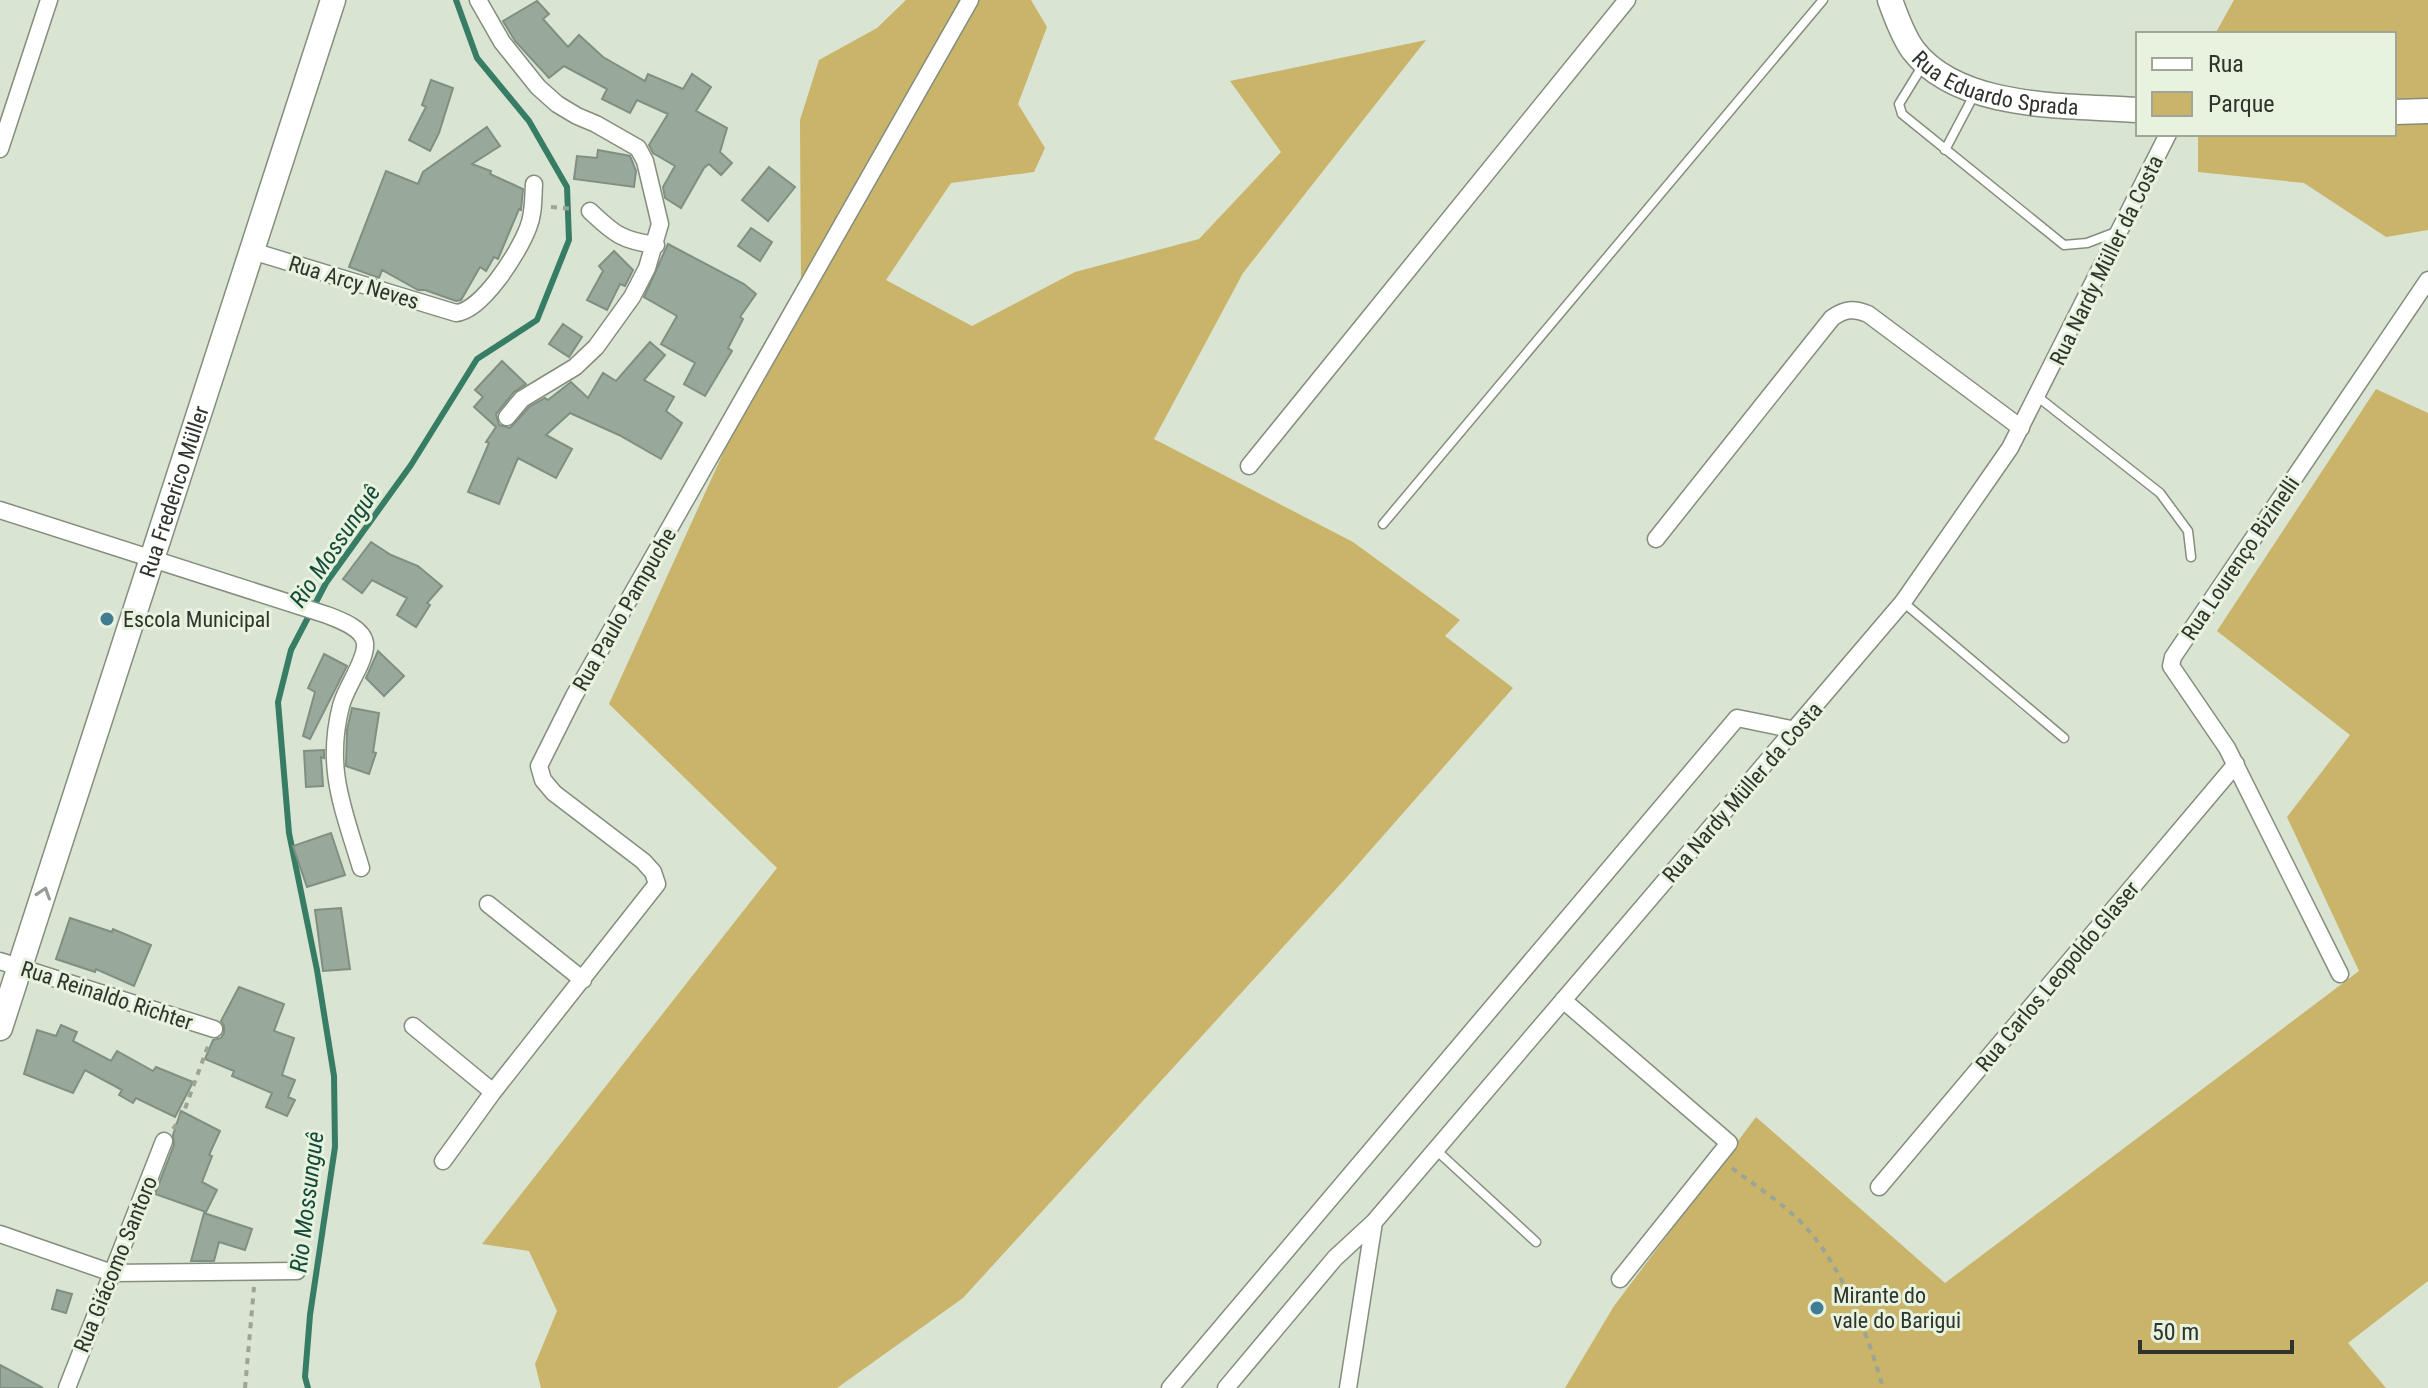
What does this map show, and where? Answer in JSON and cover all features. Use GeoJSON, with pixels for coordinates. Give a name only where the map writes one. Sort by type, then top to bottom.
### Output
{"type":"FeatureCollection","features":[{"type":"Feature","properties":{"kind":"street"},"geometry":{"type":"LineString","coordinates":[[0,149],[49,0]]}},
{"type":"Feature","properties":{"kind":"street","name":"Rua Frederico Müller"},"geometry":{"type":"LineString","coordinates":[[0,1028],[10,964],[152,559],[333,0]]}},
{"type":"Feature","properties":{"kind":"street"},"geometry":{"type":"LineString","coordinates":[[478,0],[502,42],[538,87],[557,104],[638,148],[645,161],[660,224],[656,245],[632,297],[596,347],[575,367],[522,399],[507,417]]}},
{"type":"Feature","properties":{"kind":"street","name":"Rua Paulo Pampuche"},"geometry":{"type":"LineString","coordinates":[[443,1161],[493,1092],[657,884],[653,872],[643,861],[554,793],[543,780],[539,766],[574,696],[970,0]]}},
{"type":"Feature","properties":{"kind":"street"},"geometry":{"type":"LineString","coordinates":[[1249,466],[1627,0]]}},
{"type":"Feature","properties":{"kind":"street","name":"Rua Eduardo Sprada"},"geometry":{"type":"LineString","coordinates":[[1890,0],[1913,50],[1957,83],[1976,91],[2020,101],[2136,110]]}},
{"type":"Feature","properties":{"kind":"street"},"geometry":{"type":"LineString","coordinates":[[2396,112],[2428,111]]}},
{"type":"Feature","properties":{"kind":"street","name":"Rua Nardy Müller da Costa"},"geometry":{"type":"LineString","coordinates":[[1226,1388],[1335,1258],[1374,1222],[1903,602],[1994,473],[2021,428],[2167,136]]}},
{"type":"Feature","properties":{"kind":"street"},"geometry":{"type":"LineString","coordinates":[[533,205],[534,184]]}},
{"type":"Feature","properties":{"kind":"street","name":"Rua Arcy Neves"},"geometry":{"type":"LineString","coordinates":[[252,251],[456,313],[471,308],[505,269],[519,248],[533,205]]}},
{"type":"Feature","properties":{"kind":"street"},"geometry":{"type":"LineString","coordinates":[[590,211],[617,236],[632,242],[656,245]]}},
{"type":"Feature","properties":{"kind":"street","name":"Rua Lourenço Bizinelli"},"geometry":{"type":"LineString","coordinates":[[2340,974],[2236,764],[2171,666],[2173,657],[2425,289]]}},
{"type":"Feature","properties":{"kind":"street"},"geometry":{"type":"LineString","coordinates":[[1656,539],[1832,318],[1843,310],[1855,309],[1868,314],[2021,428]]}},
{"type":"Feature","properties":{"kind":"street"},"geometry":{"type":"LineString","coordinates":[[0,510],[327,615],[362,636],[366,645],[342,701],[333,747],[337,789],[361,868]]}},
{"type":"Feature","properties":{"kind":"street"},"geometry":{"type":"LineString","coordinates":[[1170,1388],[1737,718],[1796,730]]}},
{"type":"Feature","properties":{"kind":"street","name":"Rua Carlos Leopoldo Glaser"},"geometry":{"type":"LineString","coordinates":[[1879,1187],[2236,764]]}},
{"type":"Feature","properties":{"kind":"street"},"geometry":{"type":"LineString","coordinates":[[488,904],[583,980]]}},
{"type":"Feature","properties":{"kind":"street","name":"Rua Reinaldo Richter"},"geometry":{"type":"LineString","coordinates":[[10,964],[214,1029]]}},
{"type":"Feature","properties":{"kind":"street"},"geometry":{"type":"LineString","coordinates":[[1563,1000],[1729,1143],[1620,1279]]}},
{"type":"Feature","properties":{"kind":"street"},"geometry":{"type":"LineString","coordinates":[[413,1026],[493,1092]]}},
{"type":"Feature","properties":{"kind":"street","name":"Rua Giácomo Santoro"},"geometry":{"type":"LineString","coordinates":[[67,1388],[164,1141]]}},
{"type":"Feature","properties":{"kind":"street"},"geometry":{"type":"LineString","coordinates":[[1348,1388],[1374,1222]]}},
{"type":"Feature","properties":{"kind":"street"},"geometry":{"type":"LineString","coordinates":[[0,1234],[112,1273],[297,1271]]}},
{"type":"Feature","properties":{"kind":"lane"},"geometry":{"type":"LineString","coordinates":[[1383,524],[1823,0]]}},
{"type":"Feature","properties":{"kind":"lane"},"geometry":{"type":"LineString","coordinates":[[1926,62],[1899,104],[1902,114],[2064,245],[2087,243],[2120,230]]}},
{"type":"Feature","properties":{"kind":"lane"},"geometry":{"type":"LineString","coordinates":[[1945,150],[1976,91]]}},
{"type":"Feature","properties":{"kind":"lane"},"geometry":{"type":"LineString","coordinates":[[2038,397],[2160,493],[2188,531],[2191,557]]}},
{"type":"Feature","properties":{"kind":"lane"},"geometry":{"type":"LineString","coordinates":[[1903,602],[2064,738]]}},
{"type":"Feature","properties":{"kind":"lane"},"geometry":{"type":"LineString","coordinates":[[1435,1150],[1536,1242]]}},
{"type":"Feature","properties":{"kind":"path"},"geometry":{"type":"LineString","coordinates":[[533,205],[590,211]]}},
{"type":"Feature","properties":{"kind":"path"},"geometry":{"type":"LineString","coordinates":[[164,1141],[182,1117],[214,1029]]}},
{"type":"Feature","properties":{"kind":"path"},"geometry":{"type":"LineString","coordinates":[[1718,1157],[1784,1207],[1809,1231],[1861,1319],[1883,1388]]}},
{"type":"Feature","properties":{"kind":"path"},"geometry":{"type":"LineString","coordinates":[[245,1388],[255,1271]]}},
{"type":"Feature","properties":{"kind":"green space"},"geometry":{"type":"Polygon","coordinates":[[[906,0],[1031,0],[1047,27],[1018,104],[1045,148],[1034,172],[951,183],[886,280],[972,326],[1075,272],[1199,239],[1281,152],[1230,81],[1426,40],[1243,273],[1154,439],[1353,542],[1460,620],[1445,636],[1513,688],[1346,878],[963,1298],[837,1388],[541,1388],[535,1364],[557,1311],[529,1251],[482,1244],[777,868],[609,704],[801,282],[800,120],[819,60],[877,28],[906,0]]]}},
{"type":"Feature","properties":{"kind":"green space"},"geometry":{"type":"Polygon","coordinates":[[[2234,0],[2428,0],[2428,230],[2386,237],[2304,183],[2198,172],[2198,136],[2396,136],[2396,32],[2216,32],[2234,0]]]}},
{"type":"Feature","properties":{"kind":"green space"},"geometry":{"type":"Polygon","coordinates":[[[2376,389],[2428,413],[2428,1281],[2348,1343],[2386,1388],[1565,1388],[1614,1306],[1756,1117],[1945,1283],[2359,971],[2287,817],[2350,735],[2217,631],[2376,389]]]}},
{"type":"Feature","properties":{"kind":"building"},"geometry":{"type":"Polygon","coordinates":[[[537,1],[549,14],[543,19],[568,47],[579,35],[603,57],[645,81],[648,74],[683,89],[692,74],[711,87],[696,111],[727,128],[720,152],[732,163],[721,175],[709,164],[704,168],[681,208],[665,198],[663,187],[675,166],[653,153],[649,145],[668,114],[637,100],[630,113],[602,99],[607,89],[564,66],[549,78],[515,41],[503,21],[537,1]]]}},
{"type":"Feature","properties":{"kind":"building"},"geometry":{"type":"Polygon","coordinates":[[[431,80],[453,88],[430,151],[409,140],[426,107],[422,105],[431,80]]]}},
{"type":"Feature","properties":{"kind":"building"},"geometry":{"type":"Polygon","coordinates":[[[487,127],[500,146],[472,164],[523,189],[521,210],[498,259],[494,257],[486,271],[480,267],[461,300],[418,290],[382,270],[379,278],[349,267],[386,171],[418,184],[423,172],[487,127]]]}},
{"type":"Feature","properties":{"kind":"building"},"geometry":{"type":"Polygon","coordinates":[[[598,150],[630,156],[636,171],[634,187],[574,179],[577,156],[597,158],[598,150]]]}},
{"type":"Feature","properties":{"kind":"building"},"geometry":{"type":"Polygon","coordinates":[[[769,167],[795,187],[768,221],[742,200],[769,167]]]}},
{"type":"Feature","properties":{"kind":"building"},"geometry":{"type":"Polygon","coordinates":[[[751,228],[772,242],[760,261],[738,246],[751,228]]]}},
{"type":"Feature","properties":{"kind":"building"},"geometry":{"type":"Polygon","coordinates":[[[668,244],[744,284],[756,294],[740,317],[743,319],[728,348],[732,351],[705,396],[684,384],[695,363],[661,344],[677,316],[644,297],[668,244]]]}},
{"type":"Feature","properties":{"kind":"building"},"geometry":{"type":"Polygon","coordinates":[[[614,251],[633,270],[625,286],[620,284],[607,310],[587,300],[603,271],[599,266],[614,251]]]}},
{"type":"Feature","properties":{"kind":"building"},"geometry":{"type":"Polygon","coordinates":[[[563,324],[582,337],[569,357],[549,344],[563,324]]]}},
{"type":"Feature","properties":{"kind":"building"},"geometry":{"type":"Polygon","coordinates":[[[650,342],[665,355],[644,380],[674,397],[666,411],[682,423],[661,459],[619,435],[570,413],[546,435],[572,449],[556,478],[518,458],[499,504],[468,492],[489,443],[486,442],[496,427],[474,407],[483,397],[475,390],[502,361],[526,384],[514,392],[496,414],[499,425],[510,428],[529,407],[545,398],[548,400],[571,382],[588,398],[603,373],[616,381],[650,342]]]}},
{"type":"Feature","properties":{"kind":"building"},"geometry":{"type":"Polygon","coordinates":[[[371,542],[391,555],[418,566],[442,586],[427,603],[430,605],[416,627],[397,615],[407,598],[372,580],[362,593],[343,579],[371,542]]]}},
{"type":"Feature","properties":{"kind":"building"},"geometry":{"type":"Polygon","coordinates":[[[378,651],[404,676],[384,696],[366,678],[378,651]]]}},
{"type":"Feature","properties":{"kind":"building"},"geometry":{"type":"Polygon","coordinates":[[[324,654],[347,666],[310,739],[303,736],[315,692],[308,688],[324,654]]]}},
{"type":"Feature","properties":{"kind":"building"},"geometry":{"type":"Polygon","coordinates":[[[352,708],[379,713],[373,752],[376,753],[369,774],[346,766],[347,730],[352,708]]]}},
{"type":"Feature","properties":{"kind":"building"},"geometry":{"type":"Polygon","coordinates":[[[324,750],[324,758],[321,757],[323,786],[306,787],[304,751],[324,750]]]}},
{"type":"Feature","properties":{"kind":"building"},"geometry":{"type":"Polygon","coordinates":[[[331,833],[345,875],[307,887],[293,846],[331,833]]]}},
{"type":"Feature","properties":{"kind":"building"},"geometry":{"type":"Polygon","coordinates":[[[341,908],[350,969],[323,971],[315,910],[341,908]]]}},
{"type":"Feature","properties":{"kind":"building"},"geometry":{"type":"Polygon","coordinates":[[[70,918],[112,932],[113,929],[151,945],[134,986],[96,969],[95,972],[56,959],[70,918]]]}},
{"type":"Feature","properties":{"kind":"building"},"geometry":{"type":"Polygon","coordinates":[[[239,987],[284,1004],[274,1031],[294,1038],[282,1075],[295,1080],[288,1097],[295,1100],[287,1116],[266,1107],[272,1093],[232,1076],[234,1071],[205,1059],[213,1040],[221,1038],[224,1033],[221,1021],[239,987]]]}},
{"type":"Feature","properties":{"kind":"building"},"geometry":{"type":"Polygon","coordinates":[[[61,1025],[77,1032],[73,1041],[111,1061],[117,1051],[153,1071],[156,1067],[193,1082],[175,1117],[136,1098],[133,1103],[119,1095],[122,1090],[85,1070],[73,1093],[24,1074],[37,1030],[56,1036],[61,1025]]]}},
{"type":"Feature","properties":{"kind":"building"},"geometry":{"type":"Polygon","coordinates":[[[181,1111],[220,1131],[202,1182],[217,1190],[206,1212],[155,1194],[174,1145],[173,1135],[181,1111]]]}},
{"type":"Feature","properties":{"kind":"building"},"geometry":{"type":"Polygon","coordinates":[[[204,1213],[252,1229],[245,1250],[219,1242],[214,1261],[191,1261],[204,1213]]]}},
{"type":"Feature","properties":{"kind":"building"},"geometry":{"type":"Polygon","coordinates":[[[57,1290],[72,1294],[66,1313],[52,1309],[57,1290]]]}},
{"type":"Feature","properties":{"kind":"building"},"geometry":{"type":"Polygon","coordinates":[[[0,1365],[43,1388],[0,1388],[0,1365]]]}},
{"type":"Feature","properties":{"kind":"waterway","name":"Rio Mossunguê"},"geometry":{"type":"LineString","coordinates":[[308,1388],[305,1377],[310,1315],[335,1147],[334,1076],[317,970],[289,833],[278,702],[291,650],[326,583],[411,465],[477,359],[537,320],[569,240],[567,187],[529,121],[477,58],[456,0]]}},
{"type":"Feature","properties":{"kind":"place","name":"Escola Municipal"},"geometry":{"type":"Point","coordinates":[107,619]}},
{"type":"Feature","properties":{"kind":"place","name":"Mirante do vale do Barigui"},"geometry":{"type":"Point","coordinates":[1817,1308]}}]}
